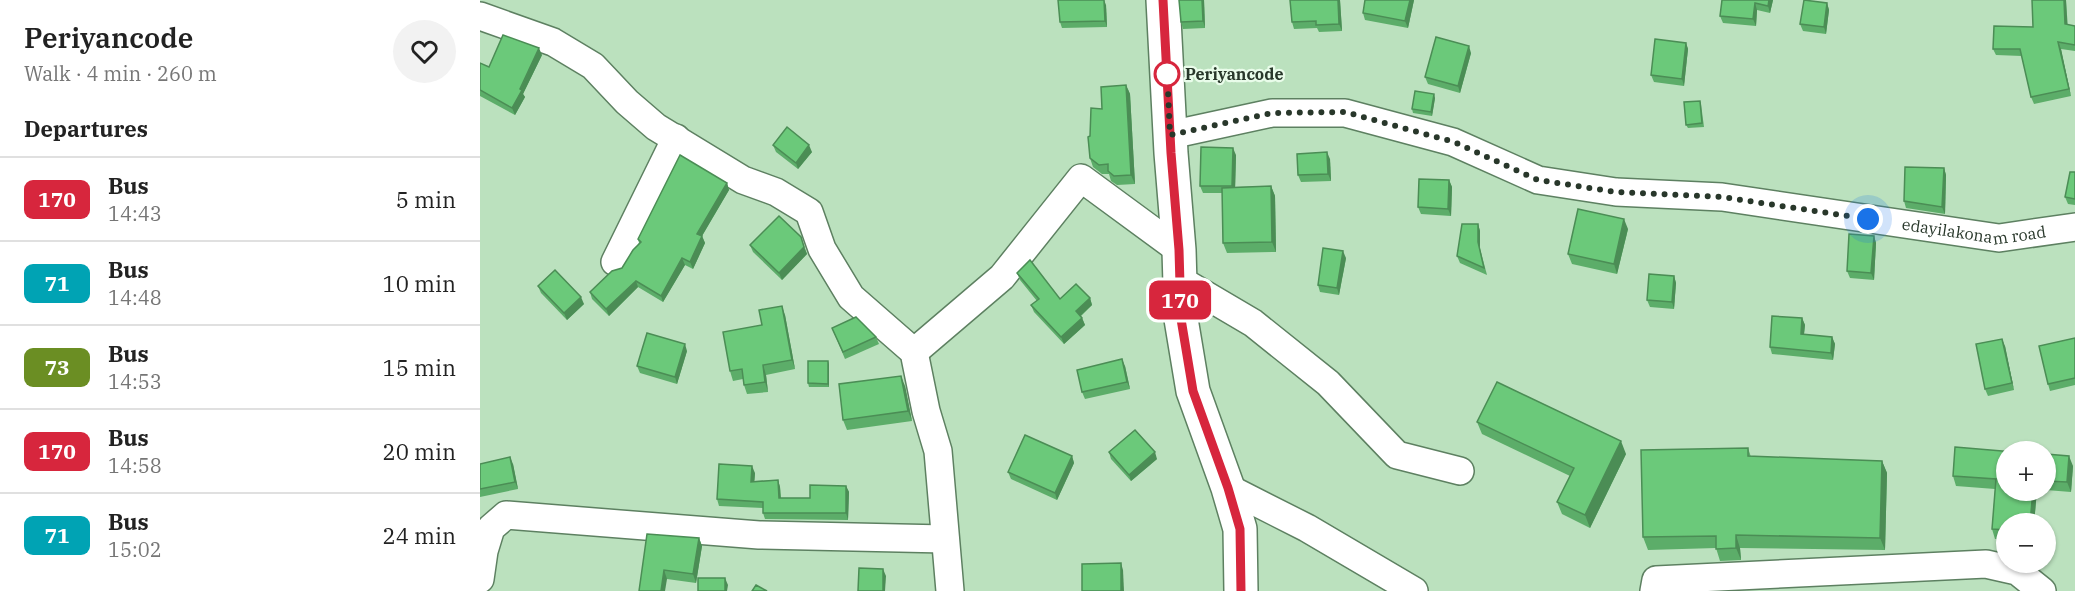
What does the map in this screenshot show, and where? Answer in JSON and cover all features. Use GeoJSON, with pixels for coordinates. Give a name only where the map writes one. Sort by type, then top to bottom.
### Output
{"type":"FeatureCollection","features":[{"type":"Feature","properties":{"kind":"main road"},"geometry":{"type":"LineString","coordinates":[[1163,0],[1180,265],[1181,319],[1193,391],[1228,488],[1240,529],[1248,586]]}},
{"type":"Feature","properties":{"kind":"street"},"geometry":{"type":"LineString","coordinates":[[480,16],[554,42],[594,66],[627,102],[656,127],[743,180],[776,192],[809,212],[822,249],[851,297],[914,352],[926,411],[938,452],[950,591]]}},
{"type":"Feature","properties":{"kind":"street","name":"edayilakonam road"},"geometry":{"type":"LineString","coordinates":[[1170,135],[1272,113],[1345,112],[1454,142],[1538,180],[1616,192],[1722,197],[1999,238],[2075,227]]}},
{"type":"Feature","properties":{"kind":"street"},"geometry":{"type":"LineString","coordinates":[[615,262],[676,138]]}},
{"type":"Feature","properties":{"kind":"street"},"geometry":{"type":"LineString","coordinates":[[914,352],[1002,277],[1080,178],[1180,265],[1328,383],[1398,454],[1460,471]]}},
{"type":"Feature","properties":{"kind":"street"},"geometry":{"type":"LineString","coordinates":[[1228,488],[1307,528],[1414,591]]}},
{"type":"Feature","properties":{"kind":"street"},"geometry":{"type":"LineString","coordinates":[[480,579],[484,551],[491,528],[506,515],[759,535],[945,539]]}},
{"type":"Feature","properties":{"kind":"street"},"geometry":{"type":"LineString","coordinates":[[1654,591],[1656,580],[1986,564],[2017,571],[2042,591]]}},
{"type":"Feature","properties":{"kind":"building"},"geometry":{"type":"Polygon","coordinates":[[[1058,0],[1104,0],[1105,21],[1060,22],[1058,0]]]}},
{"type":"Feature","properties":{"kind":"building"},"geometry":{"type":"Polygon","coordinates":[[[1179,0],[1202,0],[1203,21],[1181,22],[1179,0]]]}},
{"type":"Feature","properties":{"kind":"building"},"geometry":{"type":"Polygon","coordinates":[[[1290,0],[1338,0],[1339,24],[1316,25],[1316,21],[1292,22],[1290,0]]]}},
{"type":"Feature","properties":{"kind":"building"},"geometry":{"type":"Polygon","coordinates":[[[1365,0],[1410,0],[1405,21],[1363,13],[1365,0]]]}},
{"type":"Feature","properties":{"kind":"building"},"geometry":{"type":"Polygon","coordinates":[[[1722,0],[1769,0],[1768,6],[1755,3],[1753,19],[1720,16],[1722,0]]]}},
{"type":"Feature","properties":{"kind":"building"},"geometry":{"type":"Polygon","coordinates":[[[1804,0],[1827,3],[1824,27],[1800,24],[1804,0]]]}},
{"type":"Feature","properties":{"kind":"building"},"geometry":{"type":"Polygon","coordinates":[[[2032,0],[2064,0],[2065,24],[2075,26],[2075,45],[2058,42],[2069,89],[2031,97],[2020,49],[1993,49],[1994,26],[2033,27],[2032,0]]]}},
{"type":"Feature","properties":{"kind":"building"},"geometry":{"type":"Polygon","coordinates":[[[503,35],[539,48],[512,108],[480,90],[480,63],[489,67],[503,35]]]}},
{"type":"Feature","properties":{"kind":"building"},"geometry":{"type":"Polygon","coordinates":[[[1436,37],[1469,46],[1458,86],[1425,77],[1436,37]]]}},
{"type":"Feature","properties":{"kind":"building"},"geometry":{"type":"Polygon","coordinates":[[[1655,39],[1686,43],[1682,79],[1651,75],[1655,39]]]}},
{"type":"Feature","properties":{"kind":"building"},"geometry":{"type":"Polygon","coordinates":[[[1126,85],[1131,175],[1114,176],[1108,171],[1108,164],[1099,165],[1090,158],[1088,137],[1090,136],[1091,108],[1102,109],[1101,87],[1126,85]]]}},
{"type":"Feature","properties":{"kind":"building"},"geometry":{"type":"Polygon","coordinates":[[[1415,91],[1434,94],[1431,112],[1412,109],[1415,91]]]}},
{"type":"Feature","properties":{"kind":"building"},"geometry":{"type":"Polygon","coordinates":[[[1700,101],[1702,123],[1686,125],[1684,102],[1700,101]]]}},
{"type":"Feature","properties":{"kind":"building"},"geometry":{"type":"Polygon","coordinates":[[[787,127],[809,145],[796,163],[773,145],[787,127]]]}},
{"type":"Feature","properties":{"kind":"building"},"geometry":{"type":"Polygon","coordinates":[[[1201,147],[1233,148],[1232,186],[1200,186],[1201,147]]]}},
{"type":"Feature","properties":{"kind":"building"},"geometry":{"type":"Polygon","coordinates":[[[1327,152],[1328,174],[1298,175],[1297,154],[1327,152]]]}},
{"type":"Feature","properties":{"kind":"building"},"geometry":{"type":"Polygon","coordinates":[[[680,155],[727,183],[697,234],[702,236],[690,262],[682,258],[661,296],[636,281],[606,309],[590,292],[612,271],[622,268],[641,242],[638,239],[680,155]]]}},
{"type":"Feature","properties":{"kind":"building"},"geometry":{"type":"Polygon","coordinates":[[[1905,167],[1944,168],[1942,207],[1904,201],[1905,167]]]}},
{"type":"Feature","properties":{"kind":"building"},"geometry":{"type":"Polygon","coordinates":[[[2070,172],[2075,172],[2075,199],[2065,197],[2070,172]]]}},
{"type":"Feature","properties":{"kind":"building"},"geometry":{"type":"Polygon","coordinates":[[[1419,179],[1449,180],[1448,209],[1418,207],[1419,179]]]}},
{"type":"Feature","properties":{"kind":"building"},"geometry":{"type":"Polygon","coordinates":[[[1271,186],[1272,242],[1223,243],[1222,188],[1271,186]]]}},
{"type":"Feature","properties":{"kind":"building"},"geometry":{"type":"Polygon","coordinates":[[[1578,209],[1624,219],[1614,264],[1568,254],[1578,209]]]}},
{"type":"Feature","properties":{"kind":"building"},"geometry":{"type":"Polygon","coordinates":[[[779,216],[801,237],[804,247],[779,273],[750,245],[779,216]]]}},
{"type":"Feature","properties":{"kind":"building"},"geometry":{"type":"Polygon","coordinates":[[[1462,224],[1478,224],[1478,242],[1484,268],[1457,256],[1462,224]]]}},
{"type":"Feature","properties":{"kind":"building"},"geometry":{"type":"Polygon","coordinates":[[[1849,234],[1874,236],[1871,273],[1847,271],[1849,234]]]}},
{"type":"Feature","properties":{"kind":"building"},"geometry":{"type":"Polygon","coordinates":[[[1323,248],[1343,251],[1337,288],[1318,285],[1323,248]]]}},
{"type":"Feature","properties":{"kind":"building"},"geometry":{"type":"Polygon","coordinates":[[[1030,260],[1060,299],[1076,284],[1090,298],[1076,311],[1082,318],[1061,337],[1031,305],[1039,299],[1017,273],[1030,260]]]}},
{"type":"Feature","properties":{"kind":"building"},"geometry":{"type":"Polygon","coordinates":[[[555,270],[581,297],[564,313],[538,286],[555,270]]]}},
{"type":"Feature","properties":{"kind":"building"},"geometry":{"type":"Polygon","coordinates":[[[1649,274],[1674,276],[1672,302],[1647,300],[1649,274]]]}},
{"type":"Feature","properties":{"kind":"building"},"geometry":{"type":"Polygon","coordinates":[[[782,306],[792,360],[763,365],[765,382],[744,385],[742,369],[730,371],[723,332],[762,325],[759,310],[782,306]]]}},
{"type":"Feature","properties":{"kind":"building"},"geometry":{"type":"Polygon","coordinates":[[[1772,316],[1802,318],[1801,334],[1832,337],[1831,353],[1770,347],[1772,316]]]}},
{"type":"Feature","properties":{"kind":"building"},"geometry":{"type":"Polygon","coordinates":[[[856,317],[876,337],[843,352],[832,328],[856,317]]]}},
{"type":"Feature","properties":{"kind":"building"},"geometry":{"type":"Polygon","coordinates":[[[647,333],[685,344],[675,377],[637,366],[647,333]]]}},
{"type":"Feature","properties":{"kind":"building"},"geometry":{"type":"Polygon","coordinates":[[[2075,338],[2075,378],[2048,384],[2039,346],[2075,338]]]}},
{"type":"Feature","properties":{"kind":"building"},"geometry":{"type":"Polygon","coordinates":[[[2002,339],[2012,383],[1985,389],[1976,344],[2002,339]]]}},
{"type":"Feature","properties":{"kind":"building"},"geometry":{"type":"Polygon","coordinates":[[[1122,359],[1127,382],[1082,392],[1077,370],[1122,359]]]}},
{"type":"Feature","properties":{"kind":"building"},"geometry":{"type":"Polygon","coordinates":[[[808,361],[828,361],[828,384],[808,383],[808,361]]]}},
{"type":"Feature","properties":{"kind":"building"},"geometry":{"type":"Polygon","coordinates":[[[901,376],[908,411],[843,420],[839,384],[901,376]]]}},
{"type":"Feature","properties":{"kind":"building"},"geometry":{"type":"Polygon","coordinates":[[[1497,382],[1621,441],[1585,515],[1557,502],[1574,468],[1477,422],[1497,382]]]}},
{"type":"Feature","properties":{"kind":"building"},"geometry":{"type":"Polygon","coordinates":[[[1135,430],[1155,452],[1129,475],[1109,452],[1135,430]]]}},
{"type":"Feature","properties":{"kind":"building"},"geometry":{"type":"Polygon","coordinates":[[[1025,435],[1072,456],[1055,493],[1008,472],[1025,435]]]}},
{"type":"Feature","properties":{"kind":"building"},"geometry":{"type":"Polygon","coordinates":[[[1955,447],[1996,450],[1996,479],[1953,476],[1955,447]]]}},
{"type":"Feature","properties":{"kind":"building"},"geometry":{"type":"Polygon","coordinates":[[[1748,448],[1748,456],[1882,461],[1880,538],[1736,535],[1736,548],[1716,549],[1716,536],[1643,537],[1641,450],[1748,448]]]}},
{"type":"Feature","properties":{"kind":"building"},"geometry":{"type":"Polygon","coordinates":[[[2056,455],[2069,456],[2067,482],[2056,481],[2056,455]]]}},
{"type":"Feature","properties":{"kind":"building"},"geometry":{"type":"Polygon","coordinates":[[[510,457],[515,482],[480,489],[480,464],[510,457]]]}},
{"type":"Feature","properties":{"kind":"building"},"geometry":{"type":"Polygon","coordinates":[[[719,464],[752,466],[751,482],[778,480],[779,498],[810,498],[810,485],[846,486],[846,513],[763,513],[763,502],[717,499],[719,464]]]}},
{"type":"Feature","properties":{"kind":"building"},"geometry":{"type":"Polygon","coordinates":[[[1996,479],[1996,501],[2032,501],[2031,513],[1996,513],[1996,529],[1992,529],[1996,479]]]}},
{"type":"Feature","properties":{"kind":"building"},"geometry":{"type":"Polygon","coordinates":[[[647,534],[699,538],[693,574],[664,570],[661,591],[639,591],[647,534]]]}},
{"type":"Feature","properties":{"kind":"building"},"geometry":{"type":"Polygon","coordinates":[[[1121,563],[1121,591],[1082,591],[1082,564],[1121,563]]]}},
{"type":"Feature","properties":{"kind":"building"},"geometry":{"type":"Polygon","coordinates":[[[859,568],[883,569],[883,591],[858,591],[859,568]]]}},
{"type":"Feature","properties":{"kind":"building"},"geometry":{"type":"Polygon","coordinates":[[[698,578],[725,578],[725,591],[698,591],[698,578]]]}},
{"type":"Feature","properties":{"kind":"building"},"geometry":{"type":"Polygon","coordinates":[[[756,585],[767,591],[752,591],[756,585]]]}},
{"type":"Feature","properties":{"kind":"bus line","name":"170"},"geometry":{"type":"LineString","coordinates":[[1163,0],[1179,250],[1181,319],[1193,391],[1228,488],[1240,529],[1241,591]]}},
{"type":"Feature","properties":{"kind":"place","name":"Periyancode"},"geometry":{"type":"Point","coordinates":[1167,74]}},
{"type":"Feature","properties":{"kind":"route"},"geometry":{"type":"LineString","coordinates":[[1167,74],[1167,68],[1170,135],[1272,113],[1345,112],[1454,142],[1538,180],[1616,192],[1722,197],[1868,219]]}}]}
